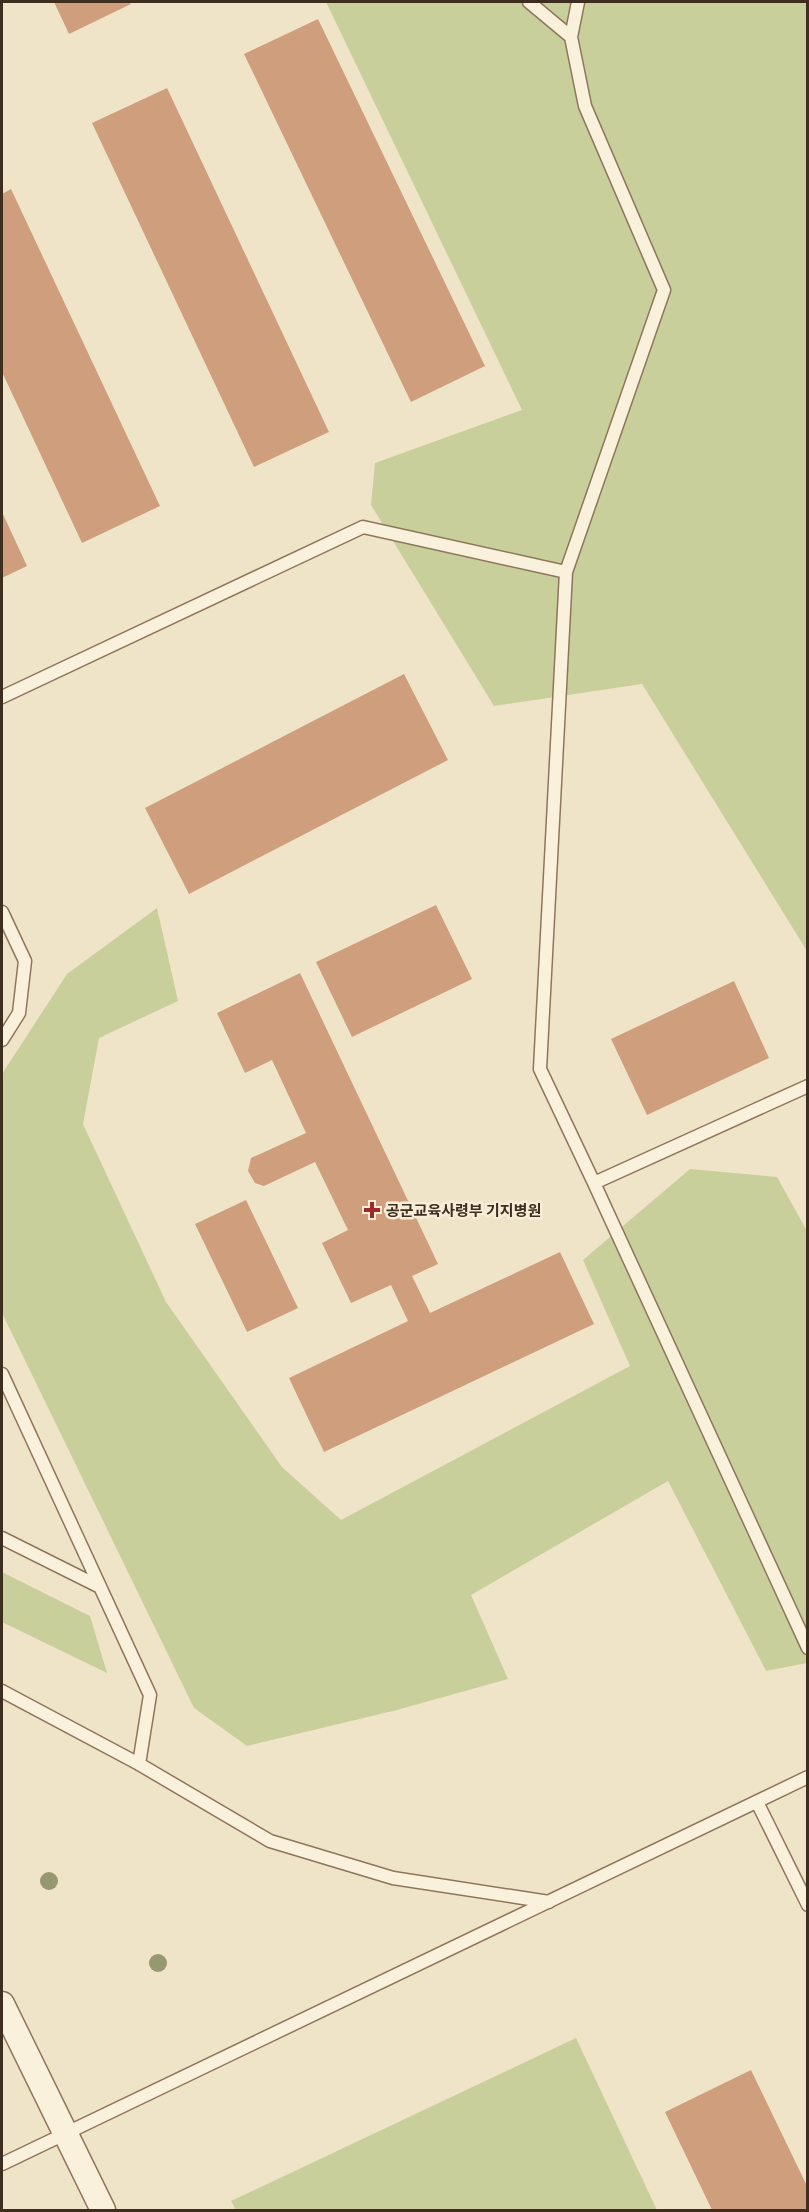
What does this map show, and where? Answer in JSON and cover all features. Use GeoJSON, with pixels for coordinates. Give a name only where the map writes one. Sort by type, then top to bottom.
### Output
{"type":"FeatureCollection","features":[{"type":"Feature","properties":{"kind":"street"},"geometry":{"type":"LineString","coordinates":[[2,2004],[103,2211]]}},
{"type":"Feature","properties":{"kind":"lane"},"geometry":{"type":"LineString","coordinates":[[529,2],[571,37]]}},
{"type":"Feature","properties":{"kind":"lane"},"geometry":{"type":"LineString","coordinates":[[578,2],[571,37],[585,106],[663,290],[566,572],[540,1069],[807,1648]]}},
{"type":"Feature","properties":{"kind":"lane"},"geometry":{"type":"LineString","coordinates":[[2,697],[363,527],[566,572]]}},
{"type":"Feature","properties":{"kind":"lane"},"geometry":{"type":"LineString","coordinates":[[2,912],[25,961],[19,1013],[2,1040]]}},
{"type":"Feature","properties":{"kind":"lane"},"geometry":{"type":"LineString","coordinates":[[594,1183],[807,1086]]}},
{"type":"Feature","properties":{"kind":"lane"},"geometry":{"type":"LineString","coordinates":[[2,1374],[150,1695],[139,1764]]}},
{"type":"Feature","properties":{"kind":"lane"},"geometry":{"type":"LineString","coordinates":[[2,1538],[98,1586]]}},
{"type":"Feature","properties":{"kind":"lane"},"geometry":{"type":"LineString","coordinates":[[2,1691],[139,1764],[270,1841],[393,1878],[549,1902]]}},
{"type":"Feature","properties":{"kind":"lane"},"geometry":{"type":"LineString","coordinates":[[2,2164],[807,1777]]}},
{"type":"Feature","properties":{"kind":"lane"},"geometry":{"type":"LineString","coordinates":[[757,1802],[807,1905]]}},
{"type":"Feature","properties":{"kind":"green space"},"geometry":{"type":"Polygon","coordinates":[[[326,2],[807,2],[807,951],[642,684],[494,706],[371,505],[375,463],[522,410],[326,2]]]}},
{"type":"Feature","properties":{"kind":"green space"},"geometry":{"type":"Polygon","coordinates":[[[157,908],[178,1001],[99,1038],[83,1124],[166,1302],[282,1467],[341,1520],[630,1366],[583,1260],[690,1169],[777,1177],[807,1231],[807,1663],[766,1671],[668,1481],[471,1595],[508,1679],[397,1710],[247,1746],[194,1708],[2,1313],[2,1074],[67,974],[157,908]]]}},
{"type":"Feature","properties":{"kind":"green space"},"geometry":{"type":"Polygon","coordinates":[[[2,1572],[90,1616],[107,1673],[2,1622],[2,1572]]]}},
{"type":"Feature","properties":{"kind":"green space"},"geometry":{"type":"Polygon","coordinates":[[[576,2038],[657,2210],[236,2210],[231,2201],[576,2038]]]}},
{"type":"Feature","properties":{"kind":"building"},"geometry":{"type":"Polygon","coordinates":[[[54,2],[129,2],[131,4],[69,34],[54,2]]]}},
{"type":"Feature","properties":{"kind":"building"},"geometry":{"type":"Polygon","coordinates":[[[318,19],[485,366],[411,402],[244,54],[318,19]]]}},
{"type":"Feature","properties":{"kind":"building"},"geometry":{"type":"Polygon","coordinates":[[[167,88],[329,432],[254,467],[92,123],[167,88]]]}},
{"type":"Feature","properties":{"kind":"building"},"geometry":{"type":"Polygon","coordinates":[[[11,189],[160,506],[82,543],[2,372],[2,194],[11,189]]]}},
{"type":"Feature","properties":{"kind":"building"},"geometry":{"type":"Polygon","coordinates":[[[2,512],[27,566],[2,578],[2,512]]]}},
{"type":"Feature","properties":{"kind":"building"},"geometry":{"type":"Polygon","coordinates":[[[404,674],[448,760],[189,894],[145,808],[404,674]]]}},
{"type":"Feature","properties":{"kind":"building"},"geometry":{"type":"Polygon","coordinates":[[[436,905],[472,979],[352,1037],[316,962],[436,905]]]}},
{"type":"Feature","properties":{"kind":"building"},"geometry":{"type":"Polygon","coordinates":[[[300,973],[438,1264],[412,1276],[430,1313],[560,1252],[594,1324],[324,1452],[289,1378],[408,1321],[391,1285],[351,1303],[322,1243],[348,1230],[315,1162],[264,1186],[255,1183],[248,1171],[251,1158],[306,1133],[272,1060],[245,1073],[217,1013],[300,973]]]}},
{"type":"Feature","properties":{"kind":"building"},"geometry":{"type":"Polygon","coordinates":[[[734,981],[769,1058],[647,1115],[611,1039],[734,981]]]}},
{"type":"Feature","properties":{"kind":"building"},"geometry":{"type":"Polygon","coordinates":[[[246,1200],[298,1308],[247,1332],[195,1224],[246,1200]]]}},
{"type":"Feature","properties":{"kind":"building"},"geometry":{"type":"Polygon","coordinates":[[[751,2070],[808,2188],[808,2210],[712,2210],[665,2112],[751,2070]]]}},
{"type":"Feature","properties":{"kind":"place","name":"공군교육사령부 기지병원"},"geometry":{"type":"Point","coordinates":[372,1210]}}]}
